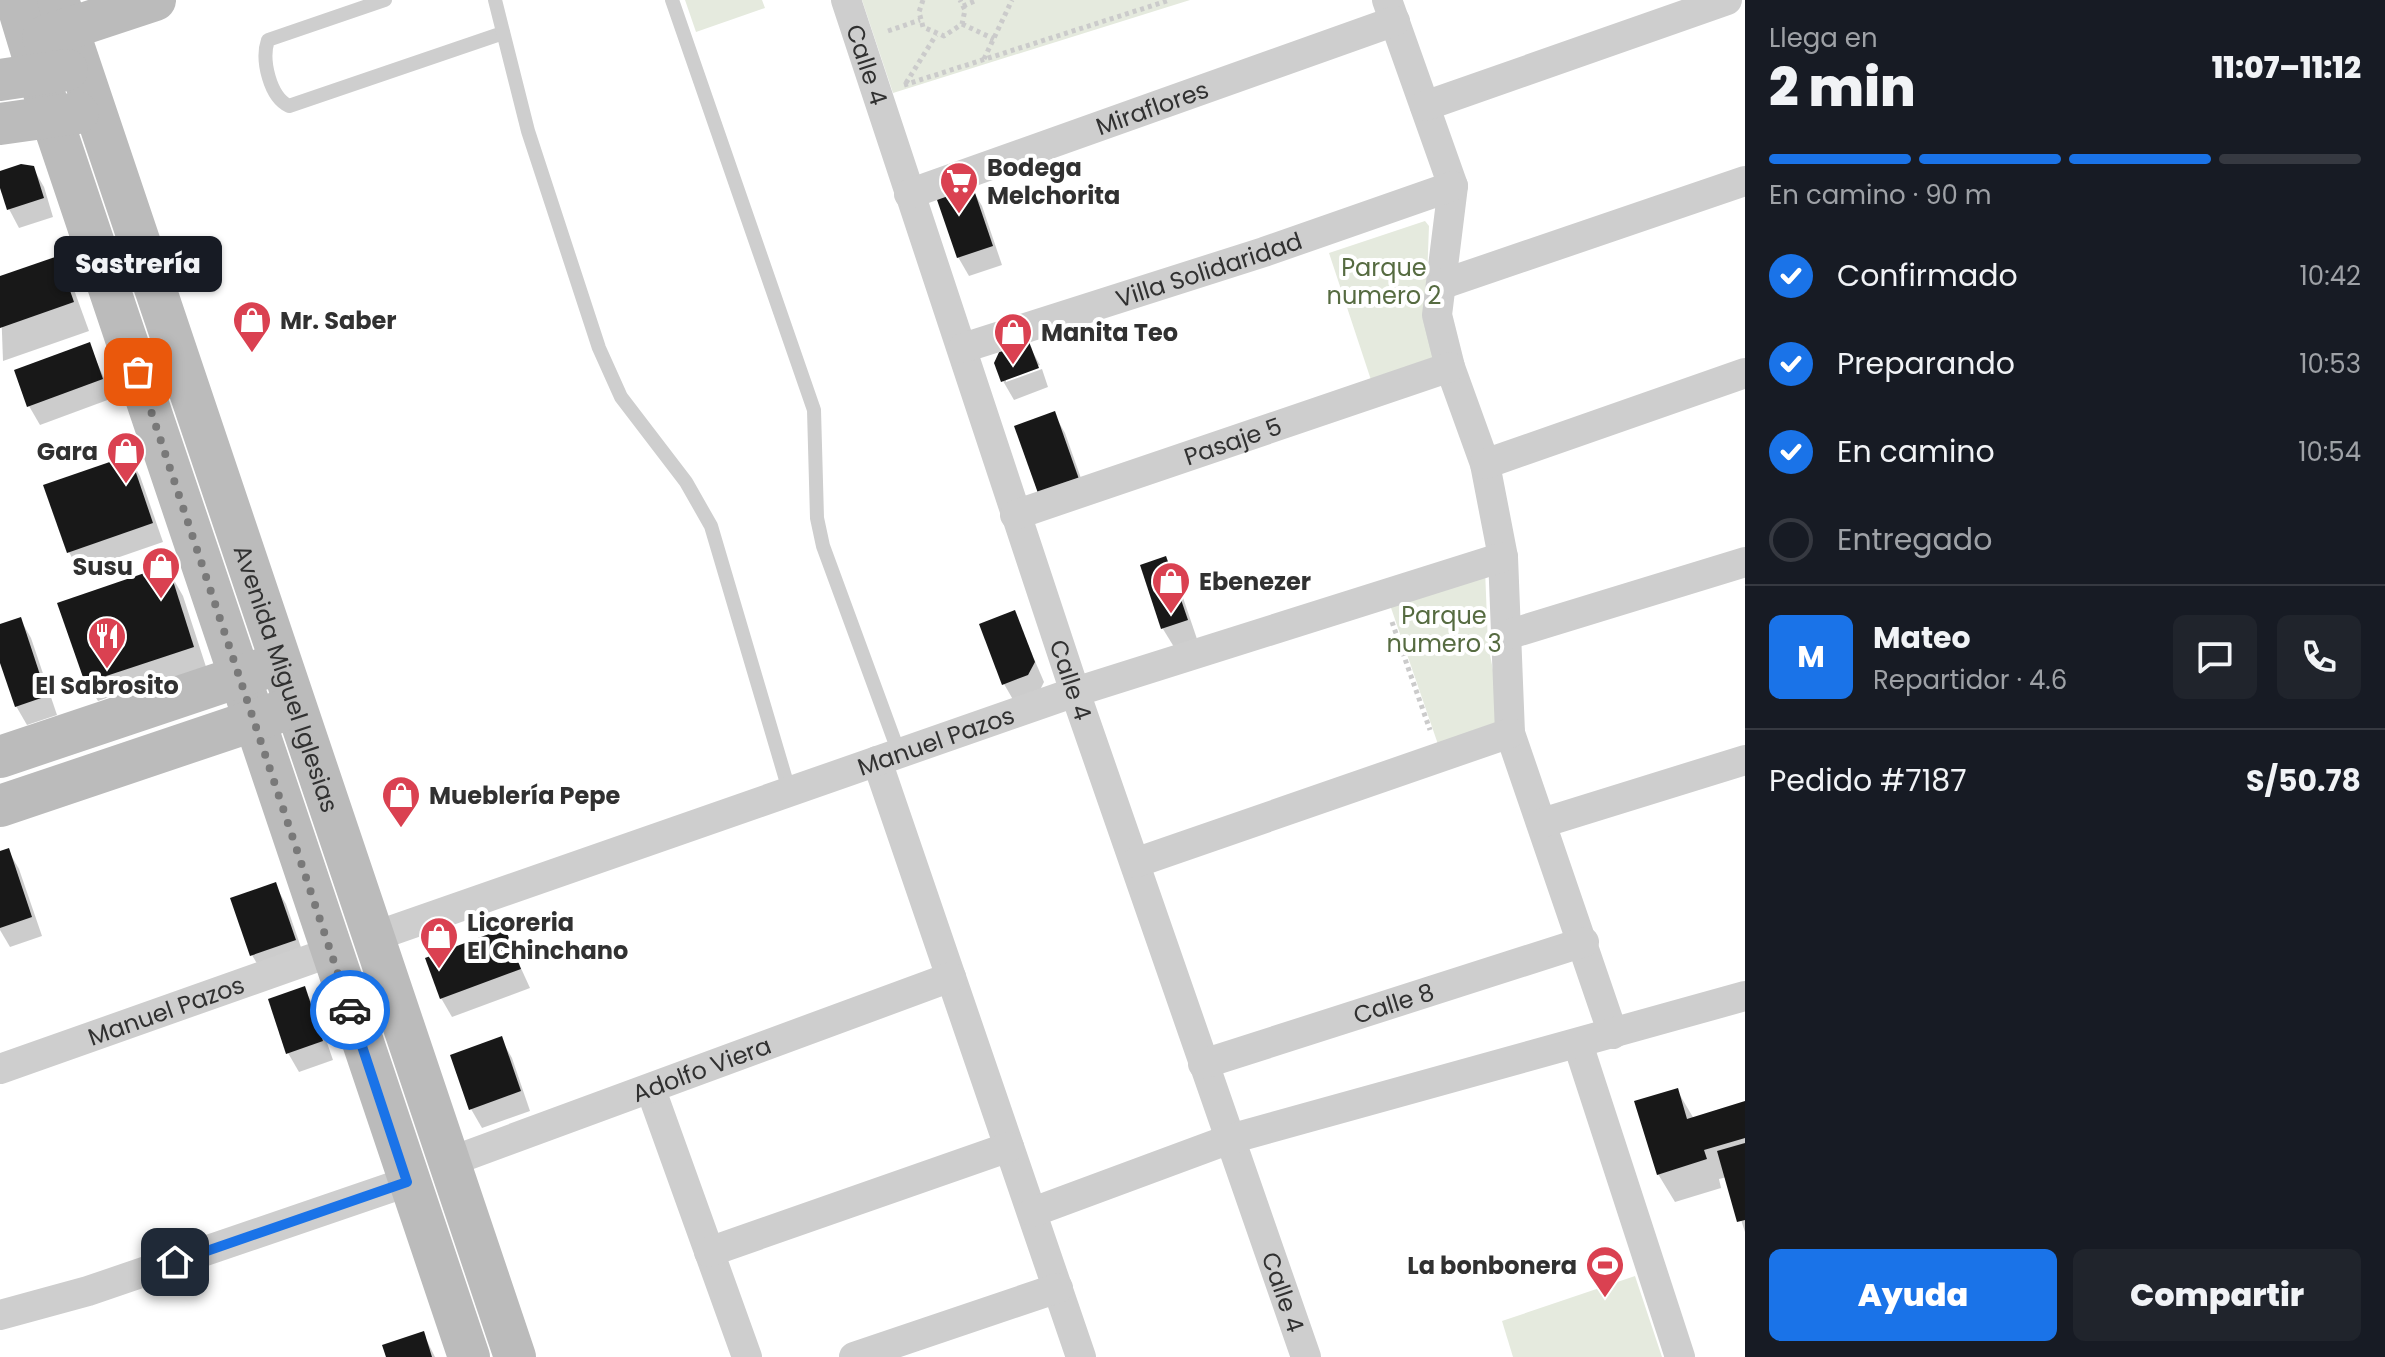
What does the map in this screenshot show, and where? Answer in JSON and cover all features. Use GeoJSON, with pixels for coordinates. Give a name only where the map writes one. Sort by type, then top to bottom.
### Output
{"type":"FeatureCollection","features":[{"type":"Feature","properties":{"kind":"main road","name":"Avenida Miguel Iglesias"},"geometry":{"type":"LineString","coordinates":[[16,0],[46,49],[93,111],[452,1161],[515,1357]]}},
{"type":"Feature","properties":{"kind":"main road"},"geometry":{"type":"LineString","coordinates":[[46,49],[155,0]]}},
{"type":"Feature","properties":{"kind":"main road","name":"Avenida Miguel Iglesias"},"geometry":{"type":"LineString","coordinates":[[46,49],[51,116],[407,1182],[469,1357]]}},
{"type":"Feature","properties":{"kind":"main road"},"geometry":{"type":"LineString","coordinates":[[0,124],[93,111]]}},
{"type":"Feature","properties":{"kind":"main road"},"geometry":{"type":"LineString","coordinates":[[3,746],[280,663]]}},
{"type":"Feature","properties":{"kind":"main road"},"geometry":{"type":"LineString","coordinates":[[0,806],[294,706]]}},
{"type":"Feature","properties":{"kind":"street","name":"Calle 4"},"geometry":{"type":"LineString","coordinates":[[846,0],[963,348],[1015,515],[1306,1357]]}},
{"type":"Feature","properties":{"kind":"street"},"geometry":{"type":"LineString","coordinates":[[1425,106],[1727,0]]}},
{"type":"Feature","properties":{"kind":"street"},"geometry":{"type":"LineString","coordinates":[[1391,11],[1453,186],[1437,315],[1450,367],[1485,464],[1503,557],[1510,733],[1613,1034]]}},
{"type":"Feature","properties":{"kind":"street","name":"Miraflores"},"geometry":{"type":"LineString","coordinates":[[909,194],[1391,11]]}},
{"type":"Feature","properties":{"kind":"street"},"geometry":{"type":"LineString","coordinates":[[1443,284],[1745,181]]}},
{"type":"Feature","properties":{"kind":"street","name":"Villa Solidaridad"},"geometry":{"type":"LineString","coordinates":[[963,348],[1264,252],[1453,186]]}},
{"type":"Feature","properties":{"kind":"street","name":"Pasaje 5"},"geometry":{"type":"LineString","coordinates":[[1015,515],[1450,367]]}},
{"type":"Feature","properties":{"kind":"street"},"geometry":{"type":"LineString","coordinates":[[1485,464],[1745,373]]}},
{"type":"Feature","properties":{"kind":"street","name":"Manuel Pazos"},"geometry":{"type":"LineString","coordinates":[[373,937],[1075,692],[1503,557]]}},
{"type":"Feature","properties":{"kind":"street"},"geometry":{"type":"LineString","coordinates":[[1507,635],[1745,562]]}},
{"type":"Feature","properties":{"kind":"street"},"geometry":{"type":"LineString","coordinates":[[1135,863],[1510,733]]}},
{"type":"Feature","properties":{"kind":"street"},"geometry":{"type":"LineString","coordinates":[[888,757],[951,977],[1081,1357]]}},
{"type":"Feature","properties":{"kind":"street"},"geometry":{"type":"LineString","coordinates":[[1542,823],[1745,760]]}},
{"type":"Feature","properties":{"kind":"street","name":"Calle 8"},"geometry":{"type":"LineString","coordinates":[[1203,1064],[1584,942]]}},
{"type":"Feature","properties":{"kind":"street","name":"Manuel Pazos"},"geometry":{"type":"LineString","coordinates":[[0,1069],[331,952]]}},
{"type":"Feature","properties":{"kind":"street","name":"Adolfo Viera"},"geometry":{"type":"LineString","coordinates":[[452,1161],[951,977]]}},
{"type":"Feature","properties":{"kind":"street"},"geometry":{"type":"LineString","coordinates":[[1033,1212],[1230,1139],[1745,996]]}},
{"type":"Feature","properties":{"kind":"street"},"geometry":{"type":"LineString","coordinates":[[1578,1044],[1680,1357]]}},
{"type":"Feature","properties":{"kind":"street"},"geometry":{"type":"LineString","coordinates":[[651,1090],[747,1357]]}},
{"type":"Feature","properties":{"kind":"street"},"geometry":{"type":"LineString","coordinates":[[709,1252],[1009,1147]]}},
{"type":"Feature","properties":{"kind":"street"},"geometry":{"type":"LineString","coordinates":[[0,1315],[88,1291],[407,1182]]}},
{"type":"Feature","properties":{"kind":"street"},"geometry":{"type":"LineString","coordinates":[[854,1357],[1058,1288]]}},
{"type":"Feature","properties":{"kind":"lane"},"geometry":{"type":"LineString","coordinates":[[385,0],[268,40],[265,50],[274,90],[281,102],[289,106],[503,33]]}},
{"type":"Feature","properties":{"kind":"lane"},"geometry":{"type":"LineString","coordinates":[[495,0],[528,131],[599,348],[621,397],[686,482],[711,526],[789,790]]}},
{"type":"Feature","properties":{"kind":"lane"},"geometry":{"type":"LineString","coordinates":[[672,0],[814,410],[817,518],[888,757]]}},
{"type":"Feature","properties":{"kind":"path"},"geometry":{"type":"LineString","coordinates":[[920,20],[922,0]]}},
{"type":"Feature","properties":{"kind":"path"},"geometry":{"type":"LineString","coordinates":[[920,20],[936,35],[951,34],[962,24],[962,3],[977,0]]}},
{"type":"Feature","properties":{"kind":"path"},"geometry":{"type":"LineString","coordinates":[[984,59],[1012,0]]}},
{"type":"Feature","properties":{"kind":"path"},"geometry":{"type":"LineString","coordinates":[[877,94],[1170,0]]}},
{"type":"Feature","properties":{"kind":"path"},"geometry":{"type":"LineString","coordinates":[[888,31],[920,20]]}},
{"type":"Feature","properties":{"kind":"path"},"geometry":{"type":"LineString","coordinates":[[962,24],[994,39]]}},
{"type":"Feature","properties":{"kind":"path"},"geometry":{"type":"LineString","coordinates":[[906,84],[936,35]]}},
{"type":"Feature","properties":{"kind":"path"},"geometry":{"type":"LineString","coordinates":[[1382,595],[1439,757]]}},
{"type":"Feature","properties":{"kind":"green space"},"geometry":{"type":"Polygon","coordinates":[[[685,0],[762,0],[765,8],[696,32],[685,0]]]}},
{"type":"Feature","properties":{"kind":"green space"},"geometry":{"type":"Polygon","coordinates":[[[862,0],[1190,0],[893,93],[862,0]]]}},
{"type":"Feature","properties":{"kind":"green space","name":"Parque numero 2"},"geometry":{"type":"Polygon","coordinates":[[[1425,221],[1429,226],[1426,305],[1441,366],[1374,389],[1329,253],[1425,221]]]}},
{"type":"Feature","properties":{"kind":"green space","name":"Parque numero 3"},"geometry":{"type":"Polygon","coordinates":[[[1485,569],[1488,645],[1505,730],[1441,753],[1389,602],[1485,569]]]}},
{"type":"Feature","properties":{"kind":"green space","name":"La bonbonera"},"geometry":{"type":"Polygon","coordinates":[[[1635,1276],[1662,1357],[1513,1357],[1502,1321],[1635,1276]]]}},
{"type":"Feature","properties":{"kind":"building"},"geometry":{"type":"Polygon","coordinates":[[[21,164],[34,166],[44,198],[7,210],[0,188],[0,171],[21,164]]]}},
{"type":"Feature","properties":{"kind":"building"},"geometry":{"type":"Polygon","coordinates":[[[972,184],[993,246],[957,258],[936,197],[972,184]]]}},
{"type":"Feature","properties":{"kind":"building"},"geometry":{"type":"Polygon","coordinates":[[[58,256],[74,302],[0,328],[0,276],[58,256]]]}},
{"type":"Feature","properties":{"kind":"building"},"geometry":{"type":"Polygon","coordinates":[[[1028,339],[1039,368],[1001,382],[994,363],[1000,350],[1028,339]]]}},
{"type":"Feature","properties":{"kind":"building"},"geometry":{"type":"Polygon","coordinates":[[[90,342],[103,379],[27,407],[14,370],[90,342]]]}},
{"type":"Feature","properties":{"kind":"building"},"geometry":{"type":"Polygon","coordinates":[[[1055,411],[1080,482],[1039,496],[1014,426],[1055,411]]]}},
{"type":"Feature","properties":{"kind":"building"},"geometry":{"type":"Polygon","coordinates":[[[130,455],[153,523],[67,553],[43,485],[130,455]]]}},
{"type":"Feature","properties":{"kind":"building"},"geometry":{"type":"Polygon","coordinates":[[[1166,556],[1188,620],[1161,629],[1140,565],[1166,556]]]}},
{"type":"Feature","properties":{"kind":"building"},"geometry":{"type":"Polygon","coordinates":[[[168,565],[194,647],[85,683],[57,603],[168,565]]]}},
{"type":"Feature","properties":{"kind":"building"},"geometry":{"type":"Polygon","coordinates":[[[1015,610],[1035,662],[1028,675],[1002,685],[979,624],[1015,610]]]}},
{"type":"Feature","properties":{"kind":"building"},"geometry":{"type":"Polygon","coordinates":[[[21,617],[47,696],[15,707],[0,663],[0,624],[21,617]]]}},
{"type":"Feature","properties":{"kind":"building"},"geometry":{"type":"Polygon","coordinates":[[[9,848],[32,917],[0,928],[0,851],[9,848]]]}},
{"type":"Feature","properties":{"kind":"building"},"geometry":{"type":"Polygon","coordinates":[[[276,882],[296,940],[250,956],[230,898],[276,882]]]}},
{"type":"Feature","properties":{"kind":"building"},"geometry":{"type":"Polygon","coordinates":[[[505,928],[521,969],[440,999],[425,958],[505,928]]]}},
{"type":"Feature","properties":{"kind":"building"},"geometry":{"type":"Polygon","coordinates":[[[305,986],[323,1041],[286,1054],[268,999],[305,986]]]}},
{"type":"Feature","properties":{"kind":"building"},"geometry":{"type":"Polygon","coordinates":[[[502,1036],[521,1091],[469,1110],[450,1055],[502,1036]]]}},
{"type":"Feature","properties":{"kind":"building"},"geometry":{"type":"Polygon","coordinates":[[[1678,1088],[1687,1119],[1745,1101],[1745,1138],[1704,1150],[1707,1159],[1657,1175],[1634,1101],[1678,1088]]]}},
{"type":"Feature","properties":{"kind":"building"},"geometry":{"type":"Polygon","coordinates":[[[1745,1143],[1745,1220],[1737,1222],[1717,1151],[1745,1143]]]}},
{"type":"Feature","properties":{"kind":"building"},"geometry":{"type":"Polygon","coordinates":[[[424,1331],[432,1357],[386,1357],[382,1345],[424,1331]]]}},
{"type":"Feature","properties":{"kind":"way so far"},"geometry":{"type":"LineString","coordinates":[[138,372],[350,1010]]}},
{"type":"Feature","properties":{"kind":"place","name":"Bodega Melchorita"},"geometry":{"type":"Point","coordinates":[959,215]}},
{"type":"Feature","properties":{"kind":"place","name":"Mr. Saber"},"geometry":{"type":"Point","coordinates":[252,354]}},
{"type":"Feature","properties":{"kind":"place","name":"Manita Teo"},"geometry":{"type":"Point","coordinates":[1013,366]}},
{"type":"Feature","properties":{"kind":"place","name":"Sastrería"},"geometry":{"type":"Point","coordinates":[138,372]}},
{"type":"Feature","properties":{"kind":"place","name":"Gara"},"geometry":{"type":"Point","coordinates":[126,485]}},
{"type":"Feature","properties":{"kind":"place","name":"Susu"},"geometry":{"type":"Point","coordinates":[161,600]}},
{"type":"Feature","properties":{"kind":"place","name":"Ebenezer"},"geometry":{"type":"Point","coordinates":[1171,615]}},
{"type":"Feature","properties":{"kind":"place","name":"El Sabrosito"},"geometry":{"type":"Point","coordinates":[107,670]}},
{"type":"Feature","properties":{"kind":"place","name":"Mueblería Pepe"},"geometry":{"type":"Point","coordinates":[401,829]}},
{"type":"Feature","properties":{"kind":"place","name":"Licoreria El Chinchano"},"geometry":{"type":"Point","coordinates":[439,970]}},
{"type":"Feature","properties":{"kind":"place","name":"La bonbonera"},"geometry":{"type":"Point","coordinates":[1605,1299]}},
{"type":"Feature","properties":{"kind":"route"},"geometry":{"type":"LineString","coordinates":[[175,1262],[407,1182],[350,1010]]}}]}
